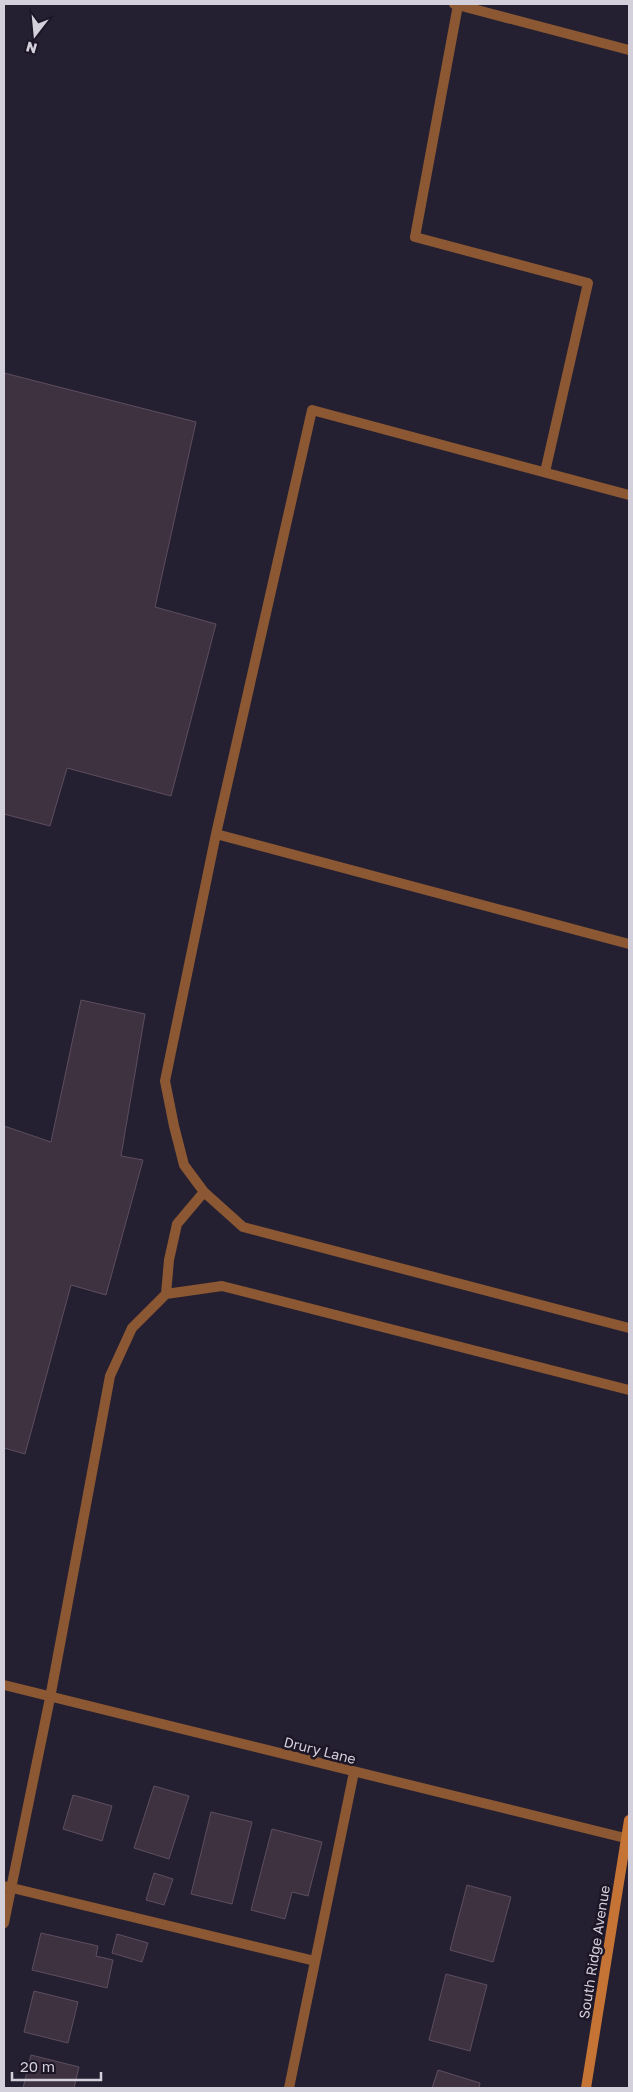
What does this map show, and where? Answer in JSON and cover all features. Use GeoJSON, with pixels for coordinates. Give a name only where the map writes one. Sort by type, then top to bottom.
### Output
{"type":"FeatureCollection","features":[{"type":"Feature","properties":{"kind":"street"},"geometry":{"type":"LineString","coordinates":[[545,472],[588,283],[415,237],[456,4],[629,50]]}},
{"type":"Feature","properties":{"kind":"street"},"geometry":{"type":"LineString","coordinates":[[629,495],[312,410],[216,834],[165,1081],[184,1165],[204,1192],[243,1227],[629,1328]]}},
{"type":"Feature","properties":{"kind":"street"},"geometry":{"type":"LineString","coordinates":[[216,834],[629,944]]}},
{"type":"Feature","properties":{"kind":"street"},"geometry":{"type":"LineString","coordinates":[[166,1294],[169,1260],[177,1224],[204,1192]]}},
{"type":"Feature","properties":{"kind":"street"},"geometry":{"type":"LineString","coordinates":[[4,1923],[7,1887],[50,1698],[110,1376],[132,1328],[166,1294],[222,1286],[629,1390]]}},
{"type":"Feature","properties":{"kind":"street","name":"Drury Lane"},"geometry":{"type":"LineString","coordinates":[[4,1686],[628,1839]]}},
{"type":"Feature","properties":{"kind":"street"},"geometry":{"type":"LineString","coordinates":[[289,2088],[354,1772]]}},
{"type":"Feature","properties":{"kind":"street","name":"South Ridge Avenue"},"geometry":{"type":"LineString","coordinates":[[586,2088],[628,1839],[629,1820]]}},
{"type":"Feature","properties":{"kind":"street"},"geometry":{"type":"LineString","coordinates":[[7,1887],[315,1961]]}},
{"type":"Feature","properties":{"kind":"building"},"geometry":{"type":"Polygon","coordinates":[[[4,373],[196,422],[155,607],[216,624],[171,796],[67,768],[50,826],[4,814],[4,373]]]}},
{"type":"Feature","properties":{"kind":"building"},"geometry":{"type":"Polygon","coordinates":[[[81,1000],[145,1014],[121,1156],[143,1160],[106,1295],[71,1285],[25,1454],[4,1448],[4,1126],[51,1142],[81,1000]]]}},
{"type":"Feature","properties":{"kind":"building"},"geometry":{"type":"Polygon","coordinates":[[[154,1786],[189,1796],[169,1859],[134,1848],[154,1786]]]}},
{"type":"Feature","properties":{"kind":"building"},"geometry":{"type":"Polygon","coordinates":[[[73,1795],[112,1806],[102,1841],[63,1829],[73,1795]]]}},
{"type":"Feature","properties":{"kind":"building"},"geometry":{"type":"Polygon","coordinates":[[[211,1812],[252,1822],[232,1904],[191,1894],[211,1812]]]}},
{"type":"Feature","properties":{"kind":"building"},"geometry":{"type":"Polygon","coordinates":[[[272,1829],[322,1842],[308,1896],[292,1892],[285,1919],[251,1910],[272,1829]]]}},
{"type":"Feature","properties":{"kind":"building"},"geometry":{"type":"Polygon","coordinates":[[[154,1873],[173,1879],[164,1905],[146,1900],[154,1873]]]}},
{"type":"Feature","properties":{"kind":"building"},"geometry":{"type":"Polygon","coordinates":[[[467,1885],[511,1897],[493,1962],[450,1950],[467,1885]]]}},
{"type":"Feature","properties":{"kind":"building"},"geometry":{"type":"Polygon","coordinates":[[[41,1933],[98,1946],[96,1956],[113,1960],[107,1988],[32,1970],[41,1933]]]}},
{"type":"Feature","properties":{"kind":"building"},"geometry":{"type":"Polygon","coordinates":[[[117,1934],[148,1943],[142,1962],[112,1953],[117,1934]]]}},
{"type":"Feature","properties":{"kind":"building"},"geometry":{"type":"Polygon","coordinates":[[[446,1974],[487,1985],[470,2051],[429,2040],[446,1974]]]}},
{"type":"Feature","properties":{"kind":"building"},"geometry":{"type":"Polygon","coordinates":[[[34,1991],[78,2002],[68,2043],[24,2032],[34,1991]]]}},
{"type":"Feature","properties":{"kind":"building"},"geometry":{"type":"Polygon","coordinates":[[[31,2055],[79,2067],[74,2088],[23,2088],[31,2055]]]}},
{"type":"Feature","properties":{"kind":"building"},"geometry":{"type":"Polygon","coordinates":[[[438,2070],[480,2083],[479,2088],[432,2088],[438,2070]]]}}]}
